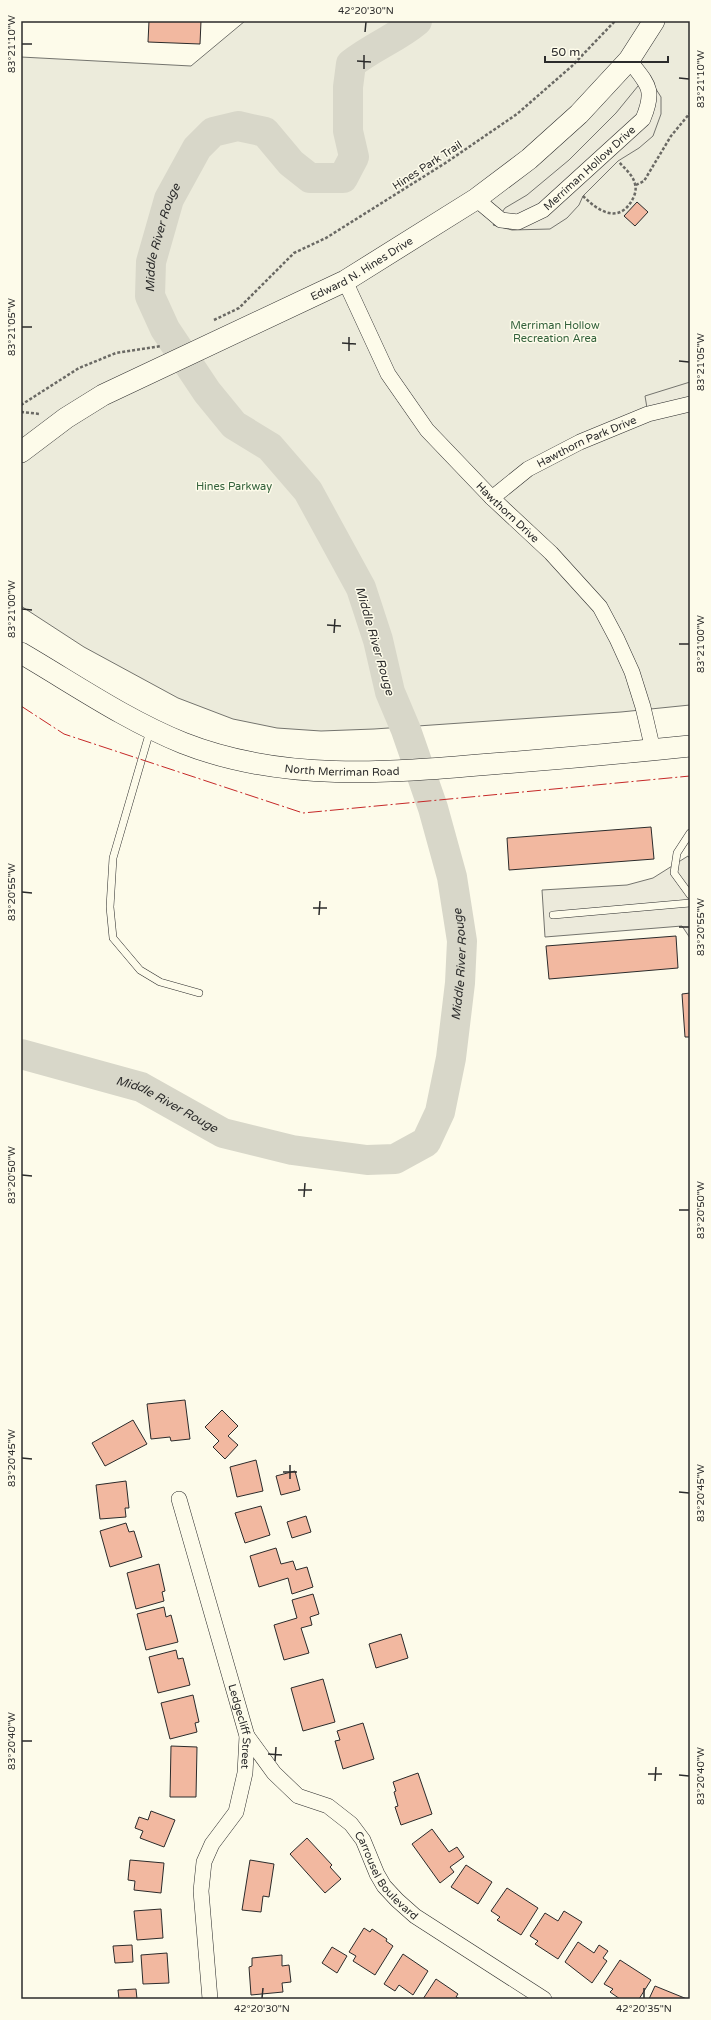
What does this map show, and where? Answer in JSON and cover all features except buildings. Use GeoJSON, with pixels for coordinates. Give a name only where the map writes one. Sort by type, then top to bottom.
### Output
{"type":"FeatureCollection","features":[{"type":"Feature","properties":{"kind":"street","name":"Edward N. Hines Drive"},"geometry":{"type":"LineString","coordinates":[[21,452],[66,418],[172,352],[242,330],[344,281],[476,199],[529,159],[579,114],[629,60],[654,21]]}},
{"type":"Feature","properties":{"kind":"street","name":"Merriman Hollow Drive"},"geometry":{"type":"LineString","coordinates":[[476,199],[502,220],[518,222],[543,210],[643,118],[650,104],[649,86],[629,60]]}},
{"type":"Feature","properties":{"kind":"street","name":"Hawthorn Drive"},"geometry":{"type":"LineString","coordinates":[[344,281],[388,374],[427,430],[492,498],[551,553],[600,606],[632,672],[643,706],[653,750]]}},
{"type":"Feature","properties":{"kind":"street","name":"Hawthorn Park Drive"},"geometry":{"type":"LineString","coordinates":[[492,498],[528,469],[580,442],[648,414],[690,404]]}},
{"type":"Feature","properties":{"kind":"street","name":"North Merriman Road"},"geometry":{"type":"LineString","coordinates":[[21,653],[150,729],[227,758],[281,768],[326,772],[387,772],[474,766],[690,746]]}},
{"type":"Feature","properties":{"kind":"street","name":"Ledgecliff Street"},"geometry":{"type":"LineString","coordinates":[[179,1499],[246,1736],[245,1774],[236,1812],[212,1844],[202,1872],[201,1890],[210,1999]]}},
{"type":"Feature","properties":{"kind":"street","name":"Carrousel Boulevard"},"geometry":{"type":"LineString","coordinates":[[246,1736],[274,1773],[298,1796],[328,1806],[351,1824],[363,1840],[384,1886],[415,1916],[544,1999]]}},
{"type":"Feature","properties":{"kind":"lane"},"geometry":{"type":"LineString","coordinates":[[150,729],[133,794],[112,858],[110,907],[113,938],[140,970],[160,982],[199,993]]}},
{"type":"Feature","properties":{"kind":"lane"},"geometry":{"type":"LineString","coordinates":[[690,833],[677,853],[674,873],[690,895]]}},
{"type":"Feature","properties":{"kind":"lane"},"geometry":{"type":"LineString","coordinates":[[553,915],[690,903]]}},
{"type":"Feature","properties":{"kind":"path","name":"Hines Park Trail"},"geometry":{"type":"LineString","coordinates":[[239,308],[294,253],[326,238],[353,222],[447,162],[518,114],[572,66],[615,21]]}},
{"type":"Feature","properties":{"kind":"path"},"geometry":{"type":"LineString","coordinates":[[636,185],[644,181],[671,136],[690,113]]}},
{"type":"Feature","properties":{"kind":"path"},"geometry":{"type":"LineString","coordinates":[[583,196],[594,208],[603,213],[618,214],[628,207],[634,196],[636,185],[632,176],[618,161]]}},
{"type":"Feature","properties":{"kind":"path"},"geometry":{"type":"LineString","coordinates":[[21,405],[79,368],[116,353],[172,352]]}},
{"type":"Feature","properties":{"kind":"green space","name":"Hines Parkway"},"geometry":{"type":"Polygon","coordinates":[[[245,21],[690,21],[690,705],[621,712],[374,729],[321,731],[277,728],[233,719],[178,698],[84,647],[21,606],[21,57],[191,66],[245,21]]]}},
{"type":"Feature","properties":{"kind":"shaded area"},"geometry":{"type":"Polygon","coordinates":[[[647,75],[661,97],[661,114],[653,136],[639,148],[618,161],[583,196],[579,205],[567,218],[550,229],[512,230],[493,225],[505,208],[527,195],[569,160],[616,113],[647,75]]]}},
{"type":"Feature","properties":{"kind":"shaded area"},"geometry":{"type":"Polygon","coordinates":[[[690,382],[690,402],[648,414],[645,396],[690,382]]]}},
{"type":"Feature","properties":{"kind":"shaded area"},"geometry":{"type":"Polygon","coordinates":[[[688,856],[690,859],[690,938],[682,926],[545,937],[542,890],[627,885],[653,878],[688,856]]]}},
{"type":"Feature","properties":{"kind":"waterway","name":"Middle River Rouge"},"geometry":{"type":"LineString","coordinates":[[21,1054],[141,1087],[223,1133],[292,1150],[367,1160],[395,1159],[426,1142],[440,1112],[451,1058],[460,983],[462,941],[452,877],[433,808],[406,730],[390,692],[378,640],[361,588],[308,491],[270,447],[234,425],[207,392],[165,329],[150,296],[151,262],[169,199],[197,148],[213,132],[238,126],[265,132],[291,163],[310,178],[343,178],[354,157],[348,131],[348,87],[351,64],[367,52],[417,21]]}},
{"type":"Feature","properties":{"kind":"power"},"geometry":{"type":"LineString","coordinates":[[21,706],[64,734],[303,813],[690,776]]}},
{"type":"Feature","properties":{"kind":"park label","name":"Merriman Hollow Recreation Area"},"geometry":{"type":"Point","coordinates":[555,331]}}]}
